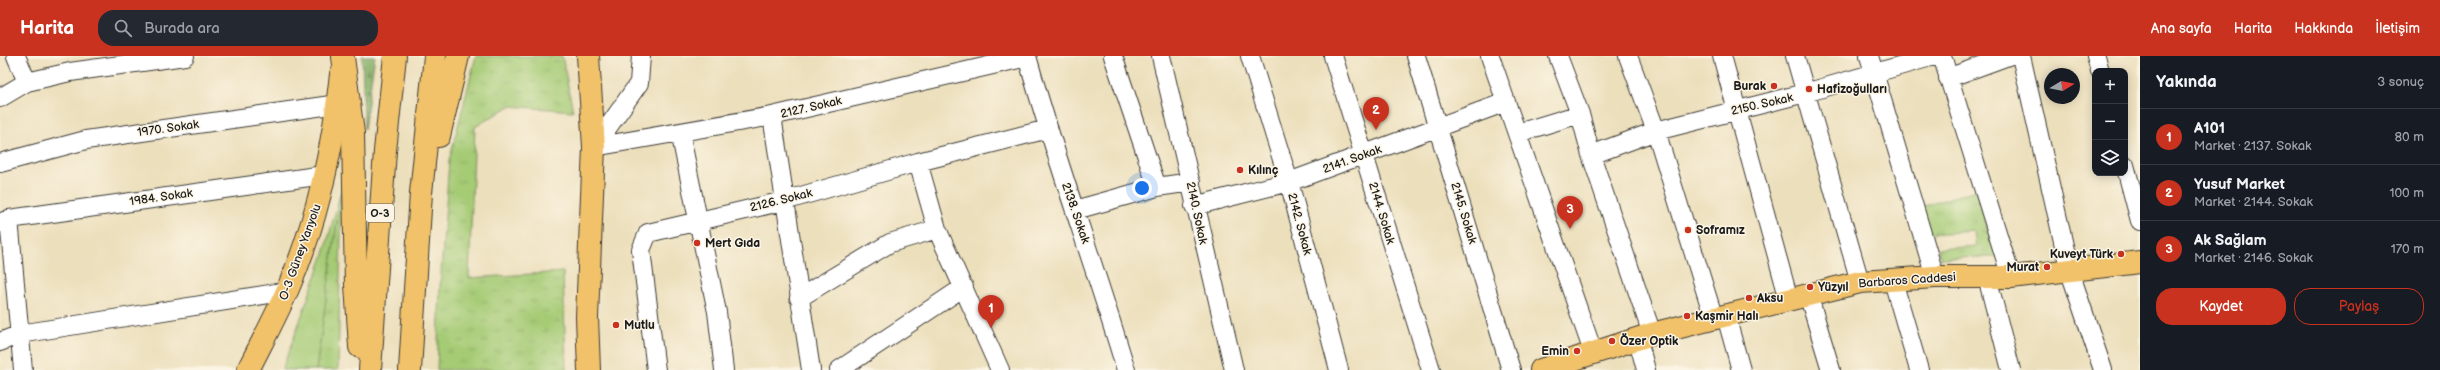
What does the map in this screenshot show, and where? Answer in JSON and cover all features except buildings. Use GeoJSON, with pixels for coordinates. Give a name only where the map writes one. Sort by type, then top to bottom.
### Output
{"type":"FeatureCollection","features":[{"type":"Feature","properties":{"kind":"main road"},"geometry":{"type":"LineString","coordinates":[[343,56],[353,133],[356,285],[362,370]]}},
{"type":"Feature","properties":{"kind":"main road","name":"O-3 Güney Yanyolu"},"geometry":{"type":"LineString","coordinates":[[248,370],[288,291],[318,208],[338,104],[343,56]]}},
{"type":"Feature","properties":{"kind":"main road","name":"O-3"},"geometry":{"type":"LineString","coordinates":[[370,370],[385,151],[395,56]]}},
{"type":"Feature","properties":{"kind":"main road"},"geometry":{"type":"LineString","coordinates":[[410,370],[421,193],[436,56]]}},
{"type":"Feature","properties":{"kind":"main road"},"geometry":{"type":"LineString","coordinates":[[421,193],[443,122],[458,56]]}},
{"type":"Feature","properties":{"kind":"main road"},"geometry":{"type":"LineString","coordinates":[[588,56],[594,147],[587,317],[589,370]]}},
{"type":"Feature","properties":{"kind":"main road","name":"Barbaros Caddesi"},"geometry":{"type":"LineString","coordinates":[[1542,370],[1593,352],[1645,337],[1860,282],[1936,277],[1987,277],[2070,272],[2140,262]]}},
{"type":"Feature","properties":{"kind":"main road"},"geometry":{"type":"LineString","coordinates":[[264,370],[281,323],[288,291]]}},
{"type":"Feature","properties":{"kind":"street"},"geometry":{"type":"LineString","coordinates":[[16,56],[27,82]]}},
{"type":"Feature","properties":{"kind":"street"},"geometry":{"type":"LineString","coordinates":[[0,98],[27,82],[70,72],[185,56]]}},
{"type":"Feature","properties":{"kind":"street"},"geometry":{"type":"LineString","coordinates":[[594,147],[639,83],[641,56]]}},
{"type":"Feature","properties":{"kind":"street"},"geometry":{"type":"LineString","coordinates":[[1113,56],[1158,188]]}},
{"type":"Feature","properties":{"kind":"street","name":"2140. Sokak"},"geometry":{"type":"LineString","coordinates":[[1161,56],[1191,182],[1194,206],[1234,370]]}},
{"type":"Feature","properties":{"kind":"street","name":"2142. Sokak"},"geometry":{"type":"LineString","coordinates":[[1250,56],[1289,182],[1339,370]]}},
{"type":"Feature","properties":{"kind":"street","name":"2144. Sokak"},"geometry":{"type":"LineString","coordinates":[[1333,56],[1431,370]]}},
{"type":"Feature","properties":{"kind":"street","name":"2145. Sokak"},"geometry":{"type":"LineString","coordinates":[[1416,56],[1439,127],[1511,370]]}},
{"type":"Feature","properties":{"kind":"street"},"geometry":{"type":"LineString","coordinates":[[1490,56],[1593,352]]}},
{"type":"Feature","properties":{"kind":"street"},"geometry":{"type":"LineString","coordinates":[[1558,56],[1580,114],[1645,337],[1646,370]]}},
{"type":"Feature","properties":{"kind":"street"},"geometry":{"type":"LineString","coordinates":[[1628,56],[1656,131],[1720,318],[1741,370]]}},
{"type":"Feature","properties":{"kind":"street"},"geometry":{"type":"LineString","coordinates":[[1722,56],[1736,110],[1798,297],[1831,370]]}},
{"type":"Feature","properties":{"kind":"street"},"geometry":{"type":"LineString","coordinates":[[1795,56],[1860,282]]}},
{"type":"Feature","properties":{"kind":"street"},"geometry":{"type":"LineString","coordinates":[[1869,56],[1936,277]]}},
{"type":"Feature","properties":{"kind":"street","name":"2150. Sokak"},"geometry":{"type":"LineString","coordinates":[[1591,155],[1656,131],[1805,94],[1934,56]]}},
{"type":"Feature","properties":{"kind":"street"},"geometry":{"type":"LineString","coordinates":[[1942,56],[2011,276]]}},
{"type":"Feature","properties":{"kind":"street"},"geometry":{"type":"LineString","coordinates":[[1948,78],[2008,56]]}},
{"type":"Feature","properties":{"kind":"street"},"geometry":{"type":"LineString","coordinates":[[2021,56],[2070,272],[2103,370]]}},
{"type":"Feature","properties":{"kind":"street"},"geometry":{"type":"LineString","coordinates":[[2096,56],[2099,68]]}},
{"type":"Feature","properties":{"kind":"street","name":"2127. Sokak"},"geometry":{"type":"LineString","coordinates":[[594,147],[772,116],[1027,57]]}},
{"type":"Feature","properties":{"kind":"street","name":"2138. Sokak"},"geometry":{"type":"LineString","coordinates":[[1027,57],[1048,129],[1108,310],[1126,370]]}},
{"type":"Feature","properties":{"kind":"street","name":"2141. Sokak"},"geometry":{"type":"LineString","coordinates":[[1194,206],[1289,182],[1506,102]]}},
{"type":"Feature","properties":{"kind":"street","name":"1970. Sokak"},"geometry":{"type":"LineString","coordinates":[[0,163],[86,140],[338,104]]}},
{"type":"Feature","properties":{"kind":"street"},"geometry":{"type":"LineString","coordinates":[[1518,133],[1580,114]]}},
{"type":"Feature","properties":{"kind":"street"},"geometry":{"type":"LineString","coordinates":[[772,116],[811,370]]}},
{"type":"Feature","properties":{"kind":"street","name":"2126. Sokak"},"geometry":{"type":"LineString","coordinates":[[656,370],[641,250],[648,233],[697,220],[784,201],[918,162],[1048,129]]}},
{"type":"Feature","properties":{"kind":"street"},"geometry":{"type":"LineString","coordinates":[[680,132],[717,312],[724,370]]}},
{"type":"Feature","properties":{"kind":"street"},"geometry":{"type":"LineString","coordinates":[[918,162],[937,228],[1000,370]]}},
{"type":"Feature","properties":{"kind":"street","name":"1984. Sokak"},"geometry":{"type":"LineString","coordinates":[[4,221],[324,175]]}},
{"type":"Feature","properties":{"kind":"street"},"geometry":{"type":"LineString","coordinates":[[2128,176],[2140,221]]}},
{"type":"Feature","properties":{"kind":"street"},"geometry":{"type":"LineString","coordinates":[[1075,210],[1158,188],[1191,182]]}},
{"type":"Feature","properties":{"kind":"street"},"geometry":{"type":"LineString","coordinates":[[4,221],[20,334],[23,370]]}},
{"type":"Feature","properties":{"kind":"street"},"geometry":{"type":"LineString","coordinates":[[799,298],[890,243],[937,228]]}},
{"type":"Feature","properties":{"kind":"street"},"geometry":{"type":"LineString","coordinates":[[1987,277],[2011,370]]}},
{"type":"Feature","properties":{"kind":"street"},"geometry":{"type":"LineString","coordinates":[[1893,281],[1919,370]]}},
{"type":"Feature","properties":{"kind":"street"},"geometry":{"type":"LineString","coordinates":[[839,370],[964,288]]}},
{"type":"Feature","properties":{"kind":"street"},"geometry":{"type":"LineString","coordinates":[[0,342],[20,334],[288,291]]}},
{"type":"Feature","properties":{"kind":"green space"},"geometry":{"type":"Polygon","coordinates":[[[362,56],[375,56],[364,129],[362,56]]]}},
{"type":"Feature","properties":{"kind":"green space"},"geometry":{"type":"Polygon","coordinates":[[[476,56],[562,56],[573,111],[510,106],[475,127],[469,278],[563,272],[566,370],[437,370],[440,288],[449,161],[476,56]]]}},
{"type":"Feature","properties":{"kind":"green space"},"geometry":{"type":"Polygon","coordinates":[[[342,187],[338,370],[316,370],[342,187]]]}},
{"type":"Feature","properties":{"kind":"green space"},"geometry":{"type":"Polygon","coordinates":[[[342,187],[316,370],[282,370],[324,254],[342,187]]]}},
{"type":"Feature","properties":{"kind":"green space"},"geometry":{"type":"Polygon","coordinates":[[[1976,190],[1997,257],[1940,258],[1938,249],[1976,246],[1974,231],[1929,234],[1921,207],[1976,190]]]}},
{"type":"Feature","properties":{"kind":"place","name":"Burak"},"geometry":{"type":"Point","coordinates":[1774,86]}},
{"type":"Feature","properties":{"kind":"place","name":"Hafizoğulları"},"geometry":{"type":"Point","coordinates":[1809,89]}},
{"type":"Feature","properties":{"kind":"place","name":"Yusuf Market"},"geometry":{"type":"Point","coordinates":[1376,130]}},
{"type":"Feature","properties":{"kind":"place","name":"Kılınç"},"geometry":{"type":"Point","coordinates":[1240,170]}},
{"type":"Feature","properties":{"kind":"place","name":"Ak Sağlam"},"geometry":{"type":"Point","coordinates":[1570,229]}},
{"type":"Feature","properties":{"kind":"place","name":"Soframız"},"geometry":{"type":"Point","coordinates":[1688,230]}},
{"type":"Feature","properties":{"kind":"place","name":"Mert Gıda"},"geometry":{"type":"Point","coordinates":[697,243]}},
{"type":"Feature","properties":{"kind":"place","name":"Kuveyt Türk"},"geometry":{"type":"Point","coordinates":[2121,254]}},
{"type":"Feature","properties":{"kind":"place","name":"Murat"},"geometry":{"type":"Point","coordinates":[2047,267]}},
{"type":"Feature","properties":{"kind":"place","name":"Yüzyıl"},"geometry":{"type":"Point","coordinates":[1810,287]}},
{"type":"Feature","properties":{"kind":"place","name":"Aksu"},"geometry":{"type":"Point","coordinates":[1749,298]}},
{"type":"Feature","properties":{"kind":"place","name":"Kaşmir Halı"},"geometry":{"type":"Point","coordinates":[1687,316]}},
{"type":"Feature","properties":{"kind":"place","name":"Mutlu"},"geometry":{"type":"Point","coordinates":[616,325]}},
{"type":"Feature","properties":{"kind":"place","name":"A101"},"geometry":{"type":"Point","coordinates":[991,328]}},
{"type":"Feature","properties":{"kind":"place","name":"Özer Optik"},"geometry":{"type":"Point","coordinates":[1612,341]}},
{"type":"Feature","properties":{"kind":"place","name":"Emin"},"geometry":{"type":"Point","coordinates":[1577,351]}}]}
